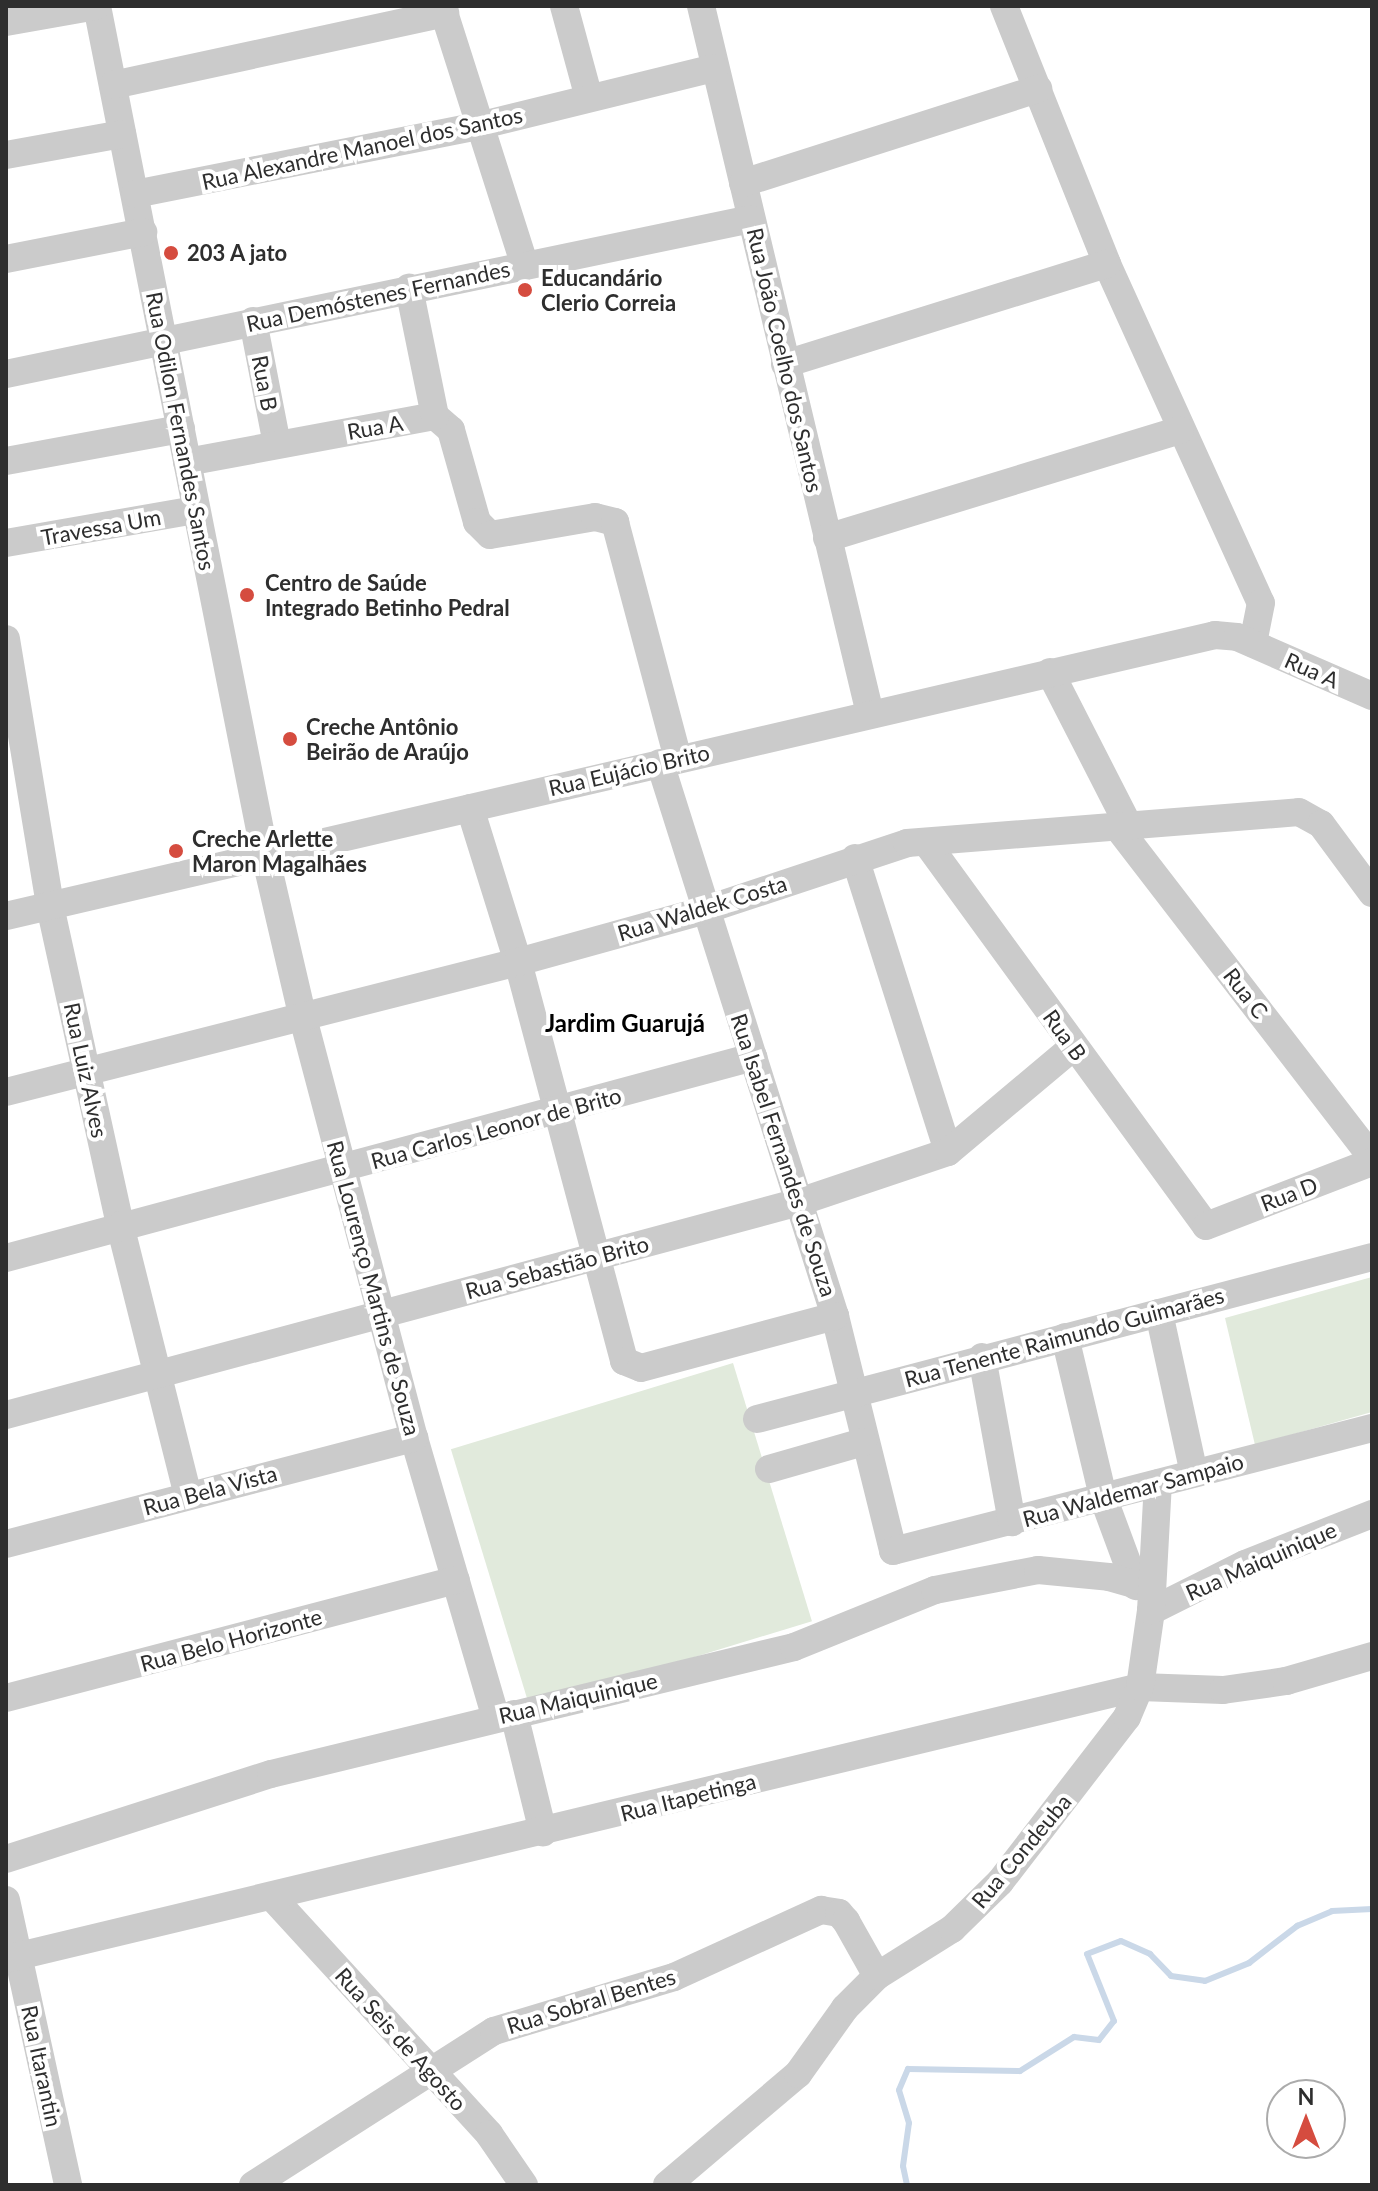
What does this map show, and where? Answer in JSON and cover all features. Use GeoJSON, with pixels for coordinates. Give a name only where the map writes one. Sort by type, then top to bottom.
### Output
{"type":"FeatureCollection","features":[{"type":"Feature","properties":{"kind":"street"},"geometry":{"type":"LineString","coordinates":[[6,22],[97,6]]}},
{"type":"Feature","properties":{"kind":"street","name":"Rua Odilon Fernandes Santos"},"geometry":{"type":"LineString","coordinates":[[97,6],[265,855]]}},
{"type":"Feature","properties":{"kind":"street"},"geometry":{"type":"LineString","coordinates":[[564,6],[589,98]]}},
{"type":"Feature","properties":{"kind":"street","name":"Rua João Coelho dos Santos"},"geometry":{"type":"LineString","coordinates":[[701,6],[870,714]]}},
{"type":"Feature","properties":{"kind":"street"},"geometry":{"type":"LineString","coordinates":[[1004,6],[1107,264],[1261,603],[1253,643]]}},
{"type":"Feature","properties":{"kind":"street"},"geometry":{"type":"LineString","coordinates":[[113,85],[443,10],[525,266]]}},
{"type":"Feature","properties":{"kind":"street","name":"Rua Alexandre Manoel dos Santos"},"geometry":{"type":"LineString","coordinates":[[135,194],[482,125],[714,68]]}},
{"type":"Feature","properties":{"kind":"street"},"geometry":{"type":"LineString","coordinates":[[743,183],[1038,89]]}},
{"type":"Feature","properties":{"kind":"street"},"geometry":{"type":"LineString","coordinates":[[6,155],[122,134]]}},
{"type":"Feature","properties":{"kind":"street","name":"Rua Demóstenes Fernandes"},"geometry":{"type":"LineString","coordinates":[[6,374],[751,219]]}},
{"type":"Feature","properties":{"kind":"street"},"geometry":{"type":"LineString","coordinates":[[6,259],[143,232]]}},
{"type":"Feature","properties":{"kind":"street"},"geometry":{"type":"LineString","coordinates":[[785,364],[1107,264]]}},
{"type":"Feature","properties":{"kind":"street","name":"Rua A"},"geometry":{"type":"LineString","coordinates":[[187,462],[435,416],[409,288]]}},
{"type":"Feature","properties":{"kind":"street","name":"Rua B"},"geometry":{"type":"LineString","coordinates":[[253,321],[277,444]]}},
{"type":"Feature","properties":{"kind":"street","name":"Rua Isabel Fernandes de Souza"},"geometry":{"type":"LineString","coordinates":[[435,416],[451,430],[477,522],[490,535],[595,517],[615,522],[705,910],[857,1391],[863,1442],[893,1551]]}},
{"type":"Feature","properties":{"kind":"street"},"geometry":{"type":"LineString","coordinates":[[6,461],[181,429]]}},
{"type":"Feature","properties":{"kind":"street"},"geometry":{"type":"LineString","coordinates":[[827,538],[1180,430]]}},
{"type":"Feature","properties":{"kind":"street","name":"Travessa Um"},"geometry":{"type":"LineString","coordinates":[[6,543],[195,510]]}},
{"type":"Feature","properties":{"kind":"street","name":"Rua Eujácio Brito"},"geometry":{"type":"LineString","coordinates":[[6,916],[1215,635],[1253,643]]}},
{"type":"Feature","properties":{"kind":"street","name":"Rua Luiz Alves"},"geometry":{"type":"LineString","coordinates":[[6,639],[17,778],[50,906],[120,1225],[188,1496]]}},
{"type":"Feature","properties":{"kind":"street","name":"Rua A"},"geometry":{"type":"LineString","coordinates":[[1253,643],[1372,696]]}},
{"type":"Feature","properties":{"kind":"street","name":"Rua C"},"geometry":{"type":"LineString","coordinates":[[1050,672],[1124,829],[1372,1159]]}},
{"type":"Feature","properties":{"kind":"street"},"geometry":{"type":"LineString","coordinates":[[470,808],[518,962],[593,1257],[624,1361],[635,1368],[835,1316]]}},
{"type":"Feature","properties":{"kind":"street","name":"Rua Waldek Costa"},"geometry":{"type":"LineString","coordinates":[[6,1092],[518,962],[705,910],[855,858],[926,842],[1124,829],[1299,812],[1321,824],[1372,893]]}},
{"type":"Feature","properties":{"kind":"street","name":"Rua B"},"geometry":{"type":"LineString","coordinates":[[926,842],[1206,1226]]}},
{"type":"Feature","properties":{"kind":"street","name":"Rua Lourenço Martins de Souza"},"geometry":{"type":"LineString","coordinates":[[265,855],[303,1018],[414,1438],[456,1580],[543,1832]]}},
{"type":"Feature","properties":{"kind":"street"},"geometry":{"type":"LineString","coordinates":[[855,858],[948,1152]]}},
{"type":"Feature","properties":{"kind":"street","name":"Rua Sebastião Brito"},"geometry":{"type":"LineString","coordinates":[[6,1415],[799,1202],[948,1152],[1073,1047]]}},
{"type":"Feature","properties":{"kind":"street","name":"Rua Carlos Leonor de Brito"},"geometry":{"type":"LineString","coordinates":[[6,1258],[120,1225],[557,1114],[753,1057]]}},
{"type":"Feature","properties":{"kind":"street","name":"Rua D"},"geometry":{"type":"LineString","coordinates":[[1206,1226],[1372,1159]]}},
{"type":"Feature","properties":{"kind":"street","name":"Rua Tenente Raimundo Guimarães"},"geometry":{"type":"LineString","coordinates":[[757,1419],[982,1357],[1372,1257]]}},
{"type":"Feature","properties":{"kind":"street"},"geometry":{"type":"LineString","coordinates":[[1159,1313],[1194,1473]]}},
{"type":"Feature","properties":{"kind":"street"},"geometry":{"type":"LineString","coordinates":[[1065,1337],[1103,1497],[1146,1595]]}},
{"type":"Feature","properties":{"kind":"street"},"geometry":{"type":"LineString","coordinates":[[982,1357],[1012,1522]]}},
{"type":"Feature","properties":{"kind":"street","name":"Rua Waldemar Sampaio"},"geometry":{"type":"LineString","coordinates":[[893,1551],[1372,1428]]}},
{"type":"Feature","properties":{"kind":"street","name":"Rua Bela Vista"},"geometry":{"type":"LineString","coordinates":[[6,1544],[414,1438]]}},
{"type":"Feature","properties":{"kind":"street"},"geometry":{"type":"LineString","coordinates":[[769,1469],[863,1442]]}},
{"type":"Feature","properties":{"kind":"street","name":"Rua Condeuba"},"geometry":{"type":"LineString","coordinates":[[667,2185],[798,2074],[845,2008],[877,1976],[952,1929],[1000,1882],[1127,1717],[1140,1687],[1158,1483]]}},
{"type":"Feature","properties":{"kind":"street","name":"Rua Maiquinique"},"geometry":{"type":"LineString","coordinates":[[6,1859],[271,1774],[794,1647],[935,1590],[1008,1575],[1072,1572],[1146,1595],[1245,1564],[1372,1514]]}},
{"type":"Feature","properties":{"kind":"street","name":"Rua Belo Horizonte"},"geometry":{"type":"LineString","coordinates":[[6,1698],[456,1580]]}},
{"type":"Feature","properties":{"kind":"street","name":"Rua Itapetinga"},"geometry":{"type":"LineString","coordinates":[[13,1957],[273,1898],[1140,1687],[1223,1690],[1286,1681],[1372,1656]]}},
{"type":"Feature","properties":{"kind":"street","name":"Rua Seis de Agosto"},"geometry":{"type":"LineString","coordinates":[[273,1898],[429,2072],[489,2134],[524,2185]]}},
{"type":"Feature","properties":{"kind":"street","name":"Rua Itarantin"},"geometry":{"type":"LineString","coordinates":[[6,1900],[13,1957],[68,2185]]}},
{"type":"Feature","properties":{"kind":"street","name":"Rua Sobral Bentes"},"geometry":{"type":"LineString","coordinates":[[253,2185],[494,2031],[674,1977],[821,1910],[839,1913],[846,1921],[877,1976]]}},
{"type":"Feature","properties":{"kind":"shaded area"},"geometry":{"type":"Polygon","coordinates":[[[1372,1277],[1372,1412],[1255,1445],[1225,1318],[1372,1277]]]}},
{"type":"Feature","properties":{"kind":"shaded area"},"geometry":{"type":"Polygon","coordinates":[[[733,1363],[812,1621],[530,1707],[451,1449],[733,1363]]]}},
{"type":"Feature","properties":{"kind":"waterway"},"geometry":{"type":"LineString","coordinates":[[907,2185],[903,2166],[909,2123],[899,2090],[908,2069],[1020,2071],[1074,2037],[1099,2040],[1114,2021],[1087,1954],[1121,1941],[1150,1954],[1171,1976],[1205,1981],[1249,1963],[1297,1926],[1332,1911],[1372,1909]]}},
{"type":"Feature","properties":{"kind":"place","name":"203 A jato"},"geometry":{"type":"Point","coordinates":[171,253]}},
{"type":"Feature","properties":{"kind":"place","name":"Educandário Clerio Correia"},"geometry":{"type":"Point","coordinates":[525,290]}},
{"type":"Feature","properties":{"kind":"place","name":"Centro de Saúde Integrado Betinho Pedral"},"geometry":{"type":"Point","coordinates":[247,595]}},
{"type":"Feature","properties":{"kind":"place","name":"Creche Antônio Beirão de Araújo"},"geometry":{"type":"Point","coordinates":[290,739]}},
{"type":"Feature","properties":{"kind":"place","name":"Creche Arlette Maron Magalhães"},"geometry":{"type":"Point","coordinates":[176,851]}},
{"type":"Feature","properties":{"kind":"district","name":"Jardim Guarujá"},"geometry":{"type":"Point","coordinates":[625,1023]}}]}
